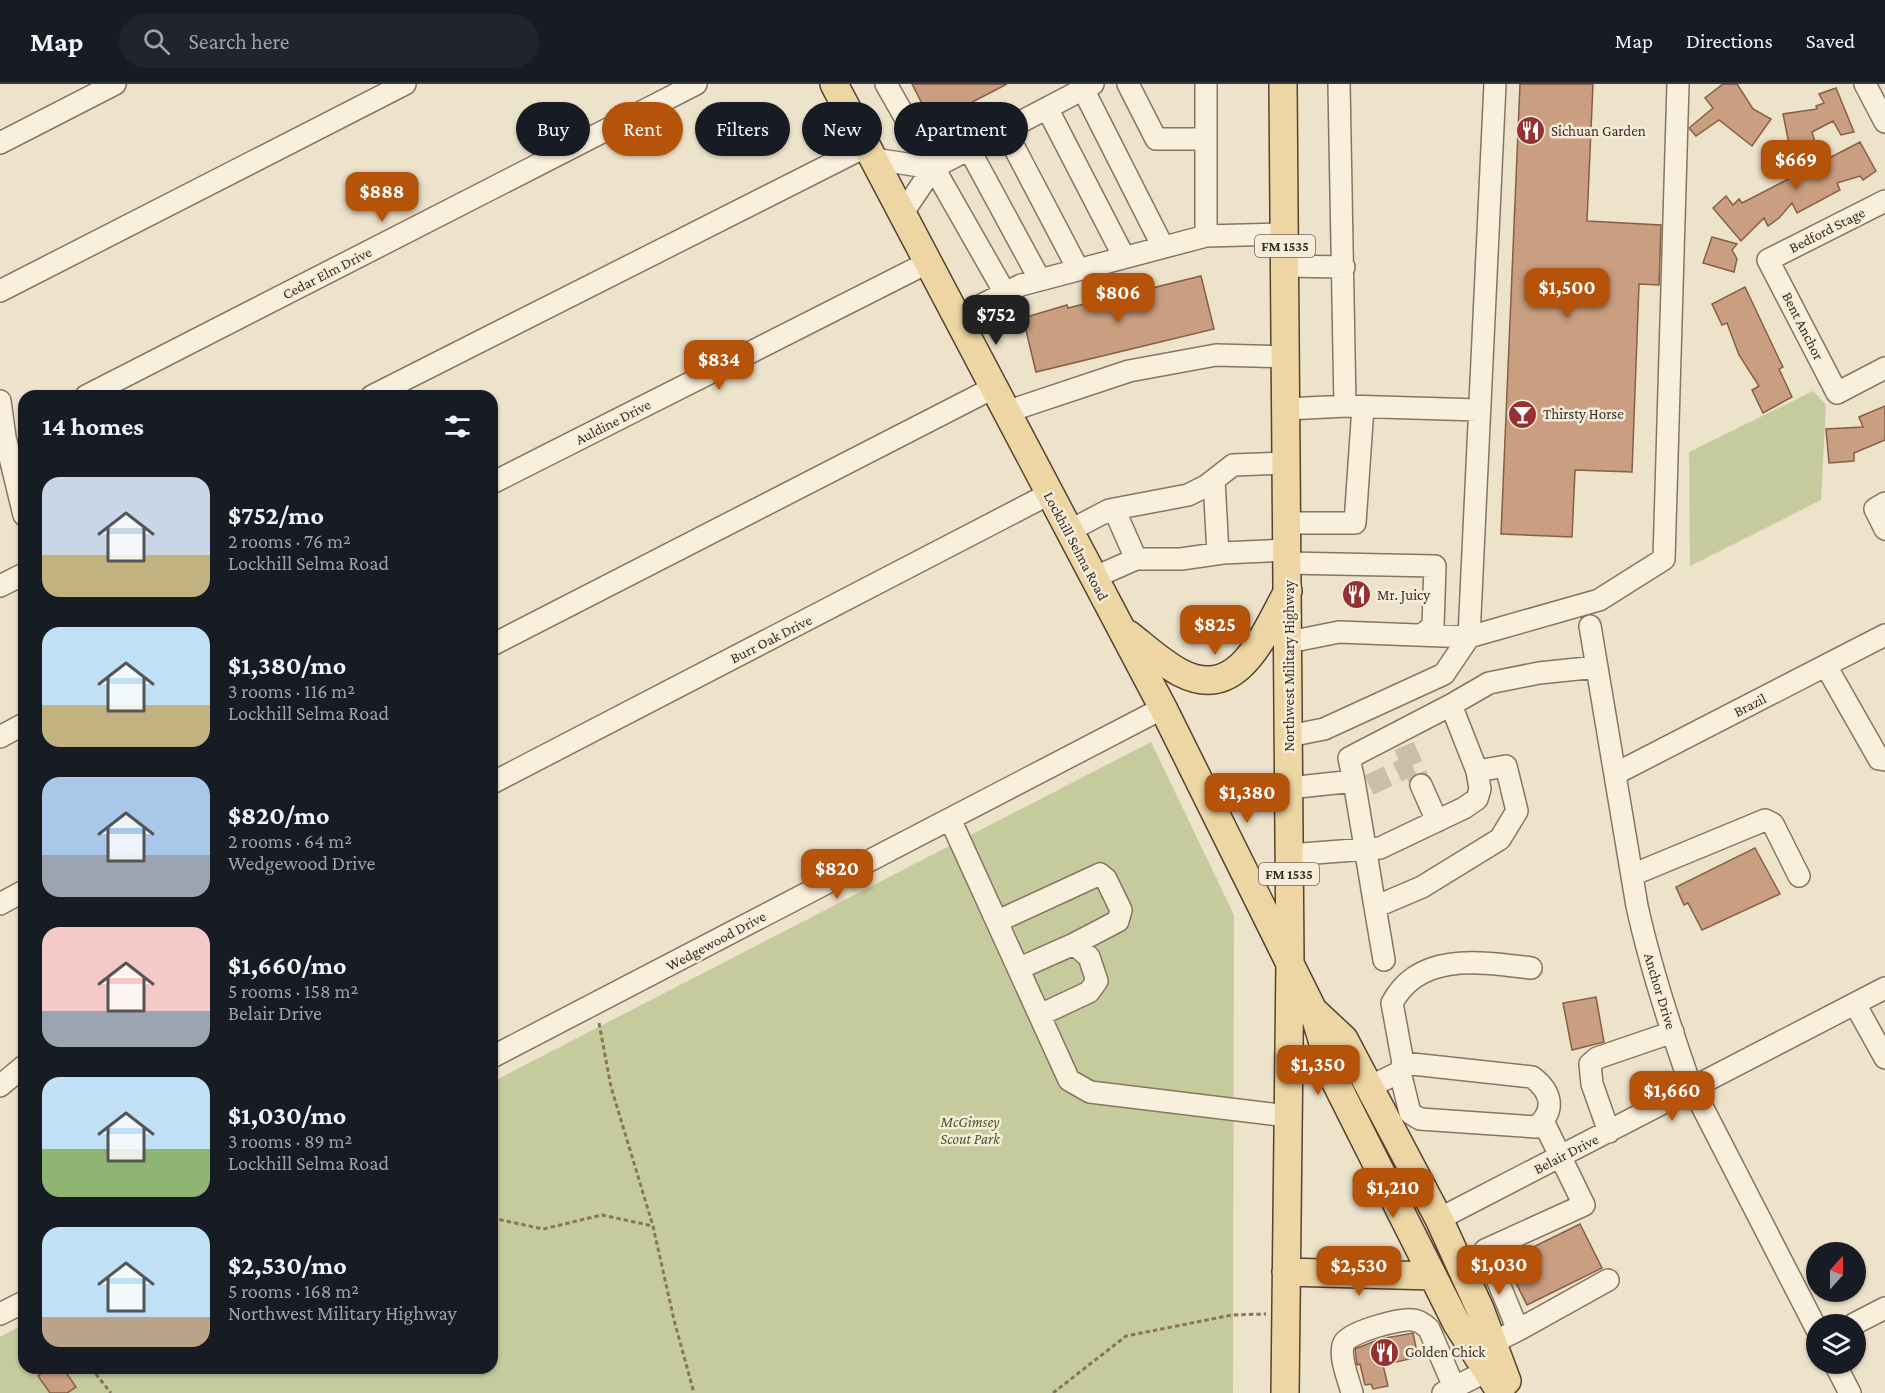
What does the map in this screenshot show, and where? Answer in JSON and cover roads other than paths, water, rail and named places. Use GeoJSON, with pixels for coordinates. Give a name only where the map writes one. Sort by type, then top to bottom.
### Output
{"type":"FeatureCollection","features":[{"type":"Feature","properties":{"kind":"main road","name":"Lockhill Selma Road"},"geometry":{"type":"LineString","coordinates":[[834,84],[844,102]]}},
{"type":"Feature","properties":{"kind":"main road","name":"Northwest Military Highway"},"geometry":{"type":"LineString","coordinates":[[1283,84],[1290,961],[1285,1393]]}},
{"type":"Feature","properties":{"kind":"main road","name":"Lockhill Selma Road"},"geometry":{"type":"LineString","coordinates":[[872,156],[1163,708],[1313,1010],[1334,1079],[1457,1324],[1494,1382]]}},
{"type":"Feature","properties":{"kind":"main road"},"geometry":{"type":"LineString","coordinates":[[1120,628],[1182,674],[1208,681],[1238,671],[1250,657],[1288,590]]}},
{"type":"Feature","properties":{"kind":"main road","name":"Lockhill Selma Road"},"geometry":{"type":"LineString","coordinates":[[1313,1010],[1344,1039],[1439,1219],[1511,1393]]}},
{"type":"Feature","properties":{"kind":"main road"},"geometry":{"type":"LineString","coordinates":[[1375,1161],[1392,1173],[1419,1214],[1427,1218],[1439,1219]]}},
{"type":"Feature","properties":{"kind":"main road"},"geometry":{"type":"LineString","coordinates":[[1286,1272],[1433,1276]]}},
{"type":"Feature","properties":{"kind":"street"},"geometry":{"type":"LineString","coordinates":[[0,143],[115,84]]}},
{"type":"Feature","properties":{"kind":"street"},"geometry":{"type":"LineString","coordinates":[[0,291],[405,84]]}},
{"type":"Feature","properties":{"kind":"street","name":"Cedar Elm Drive"},"geometry":{"type":"LineString","coordinates":[[98,390],[696,84]]}},
{"type":"Feature","properties":{"kind":"street"},"geometry":{"type":"LineString","coordinates":[[886,84],[1005,293]]}},
{"type":"Feature","properties":{"kind":"street"},"geometry":{"type":"LineString","coordinates":[[1128,84],[1156,139],[1206,139]]}},
{"type":"Feature","properties":{"kind":"street"},"geometry":{"type":"LineString","coordinates":[[1206,84],[1206,236]]}},
{"type":"Feature","properties":{"kind":"street"},"geometry":{"type":"LineString","coordinates":[[1094,578],[1136,559],[1181,560],[1288,546],[1354,523],[1354,406],[1344,267],[1339,84]]}},
{"type":"Feature","properties":{"kind":"street"},"geometry":{"type":"LineString","coordinates":[[1289,736],[1324,729],[1444,675],[1469,637],[1495,84]]}},
{"type":"Feature","properties":{"kind":"street"},"geometry":{"type":"LineString","coordinates":[[1288,642],[1339,633],[1469,637],[1599,600],[1664,559],[1678,84]]}},
{"type":"Feature","properties":{"kind":"street"},"geometry":{"type":"LineString","coordinates":[[1865,84],[1885,122]]}},
{"type":"Feature","properties":{"kind":"street"},"geometry":{"type":"LineString","coordinates":[[1028,118],[1088,86],[1163,247]]}},
{"type":"Feature","properties":{"kind":"street"},"geometry":{"type":"LineString","coordinates":[[1047,108],[1124,257]]}},
{"type":"Feature","properties":{"kind":"street"},"geometry":{"type":"LineString","coordinates":[[882,155],[933,168]]}},
{"type":"Feature","properties":{"kind":"street"},"geometry":{"type":"LineString","coordinates":[[384,390],[862,156]]}},
{"type":"Feature","properties":{"kind":"street"},"geometry":{"type":"LineString","coordinates":[[902,214],[933,168],[956,156]]}},
{"type":"Feature","properties":{"kind":"street"},"geometry":{"type":"LineString","coordinates":[[973,156],[1040,280]]}},
{"type":"Feature","properties":{"kind":"street"},"geometry":{"type":"LineString","coordinates":[[1019,156],[1078,269]]}},
{"type":"Feature","properties":{"kind":"street","name":"Bedford Stage"},"geometry":{"type":"LineString","coordinates":[[1768,260],[1885,201]]}},
{"type":"Feature","properties":{"kind":"street"},"geometry":{"type":"LineString","coordinates":[[956,318],[1005,293],[1040,280],[1206,236],[1285,234]]}},
{"type":"Feature","properties":{"kind":"street","name":"Bent Anchor"},"geometry":{"type":"LineString","coordinates":[[1768,260],[1837,393],[1885,368]]}},
{"type":"Feature","properties":{"kind":"street","name":"Auldine Drive"},"geometry":{"type":"LineString","coordinates":[[498,480],[927,263]]}},
{"type":"Feature","properties":{"kind":"street"},"geometry":{"type":"LineString","coordinates":[[1285,266],[1344,267]]}},
{"type":"Feature","properties":{"kind":"street"},"geometry":{"type":"LineString","coordinates":[[1006,412],[1129,371],[1215,355],[1286,357]]}},
{"type":"Feature","properties":{"kind":"street"},"geometry":{"type":"LineString","coordinates":[[498,642],[993,388]]}},
{"type":"Feature","properties":{"kind":"street"},"geometry":{"type":"LineString","coordinates":[[0,400],[2,439],[18,494]]}},
{"type":"Feature","properties":{"kind":"street"},"geometry":{"type":"LineString","coordinates":[[1287,409],[1354,406],[1479,410]]}},
{"type":"Feature","properties":{"kind":"street"},"geometry":{"type":"LineString","coordinates":[[2,439],[18,431]]}},
{"type":"Feature","properties":{"kind":"street"},"geometry":{"type":"LineString","coordinates":[[1069,531],[1114,509],[1188,495],[1214,480],[1233,465],[1287,463]]}},
{"type":"Feature","properties":{"kind":"street"},"geometry":{"type":"LineString","coordinates":[[1214,480],[1218,554]]}},
{"type":"Feature","properties":{"kind":"street","name":"Burr Oak Drive"},"geometry":{"type":"LineString","coordinates":[[498,780],[1049,494]]}},
{"type":"Feature","properties":{"kind":"street"},"geometry":{"type":"LineString","coordinates":[[1885,503],[1875,508],[1885,529]]}},
{"type":"Feature","properties":{"kind":"street"},"geometry":{"type":"LineString","coordinates":[[1114,509],[1136,559]]}},
{"type":"Feature","properties":{"kind":"street"},"geometry":{"type":"LineString","coordinates":[[1288,546],[1434,566],[1433,626],[1422,635]]}},
{"type":"Feature","properties":{"kind":"street"},"geometry":{"type":"LineString","coordinates":[[0,586],[18,577]]}},
{"type":"Feature","properties":{"kind":"street","name":"Anchor Drive"},"geometry":{"type":"LineString","coordinates":[[1590,626],[1646,946],[1673,1032],[1693,1090],[1809,1314]]}},
{"type":"Feature","properties":{"kind":"street","name":"Brazil"},"geometry":{"type":"LineString","coordinates":[[1615,774],[1885,635]]}},
{"type":"Feature","properties":{"kind":"street"},"geometry":{"type":"LineString","coordinates":[[1826,666],[1879,759],[1885,760]]}},
{"type":"Feature","properties":{"kind":"street"},"geometry":{"type":"LineString","coordinates":[[1384,960],[1365,850],[1360,786],[1349,758],[1401,739],[1451,705],[1489,683],[1539,673],[1597,667]]}},
{"type":"Feature","properties":{"kind":"street"},"geometry":{"type":"LineString","coordinates":[[1289,855],[1380,848],[1464,808],[1477,799],[1480,789],[1477,771],[1451,705]]}},
{"type":"Feature","properties":{"kind":"street","name":"Wedgewood Drive"},"geometry":{"type":"LineString","coordinates":[[498,1055],[1163,708]]}},
{"type":"Feature","properties":{"kind":"street"},"geometry":{"type":"LineString","coordinates":[[0,737],[18,727]]}},
{"type":"Feature","properties":{"kind":"street"},"geometry":{"type":"LineString","coordinates":[[1375,907],[1422,887],[1500,839],[1517,811],[1506,766],[1477,771]]}},
{"type":"Feature","properties":{"kind":"street"},"geometry":{"type":"LineString","coordinates":[[1421,785],[1437,821]]}},
{"type":"Feature","properties":{"kind":"street"},"geometry":{"type":"LineString","coordinates":[[1289,788],[1360,786]]}},
{"type":"Feature","properties":{"kind":"street"},"geometry":{"type":"LineString","coordinates":[[950,819],[1020,968],[1069,1080],[1090,1092],[1288,1116]]}},
{"type":"Feature","properties":{"kind":"street"},"geometry":{"type":"LineString","coordinates":[[1632,875],[1765,820],[1773,824],[1799,876]]}},
{"type":"Feature","properties":{"kind":"street"},"geometry":{"type":"LineString","coordinates":[[998,921],[1100,874],[1106,879],[1121,910],[1118,921],[1020,968]]}},
{"type":"Feature","properties":{"kind":"street"},"geometry":{"type":"LineString","coordinates":[[0,904],[18,894]]}},
{"type":"Feature","properties":{"kind":"street"},"geometry":{"type":"LineString","coordinates":[[1040,1015],[1089,992],[1097,981],[1089,957],[1074,944]]}},
{"type":"Feature","properties":{"kind":"street"},"geometry":{"type":"LineString","coordinates":[[1369,1087],[1401,1068],[1532,1077],[1545,1086],[1550,1103],[1543,1121],[1536,1126],[1420,1119],[1410,1113],[1401,1068],[1392,1003],[1408,979],[1452,963],[1470,961],[1531,968]]}},
{"type":"Feature","properties":{"kind":"street","name":"Belair Drive"},"geometry":{"type":"LineString","coordinates":[[1439,1219],[1693,1090],[1885,988]]}},
{"type":"Feature","properties":{"kind":"street"},"geometry":{"type":"LineString","coordinates":[[1855,1004],[1885,1058]]}},
{"type":"Feature","properties":{"kind":"street"},"geometry":{"type":"LineString","coordinates":[[1609,1132],[1592,1084],[1590,1064],[1597,1058],[1673,1032]]}},
{"type":"Feature","properties":{"kind":"street"},"geometry":{"type":"LineString","coordinates":[[0,1086],[18,1071]]}},
{"type":"Feature","properties":{"kind":"street"},"geometry":{"type":"LineString","coordinates":[[1518,1329],[1485,1250],[1584,1205],[1543,1121]]}},
{"type":"Feature","properties":{"kind":"street"},"geometry":{"type":"LineString","coordinates":[[1492,1343],[1608,1280]]}},
{"type":"Feature","properties":{"kind":"street"},"geometry":{"type":"LineString","coordinates":[[0,1314],[18,1305]]}},
{"type":"Feature","properties":{"kind":"street"},"geometry":{"type":"LineString","coordinates":[[1866,1318],[1885,1308]]}},
{"type":"Feature","properties":{"kind":"street"},"geometry":{"type":"LineString","coordinates":[[1352,1393],[1342,1352],[1344,1342],[1352,1334],[1411,1319],[1422,1322],[1429,1329],[1448,1390],[1494,1382]]}},
{"type":"Feature","properties":{"kind":"street"},"geometry":{"type":"LineString","coordinates":[[1840,1374],[1850,1393]]}},
{"type":"Feature","properties":{"kind":"tunnel"},"geometry":{"type":"LineString","coordinates":[[1404,746],[1418,778]]}},
{"type":"Feature","properties":{"kind":"tunnel"},"geometry":{"type":"LineString","coordinates":[[1369,785],[1412,765]]}},
{"type":"Feature","properties":{"kind":"place","name":"Sichuan Garden"},"geometry":{"type":"Point","coordinates":[1530,131]}},
{"type":"Feature","properties":{"kind":"place","name":"Thirsty Horse"},"geometry":{"type":"Point","coordinates":[1522,414]}},
{"type":"Feature","properties":{"kind":"place","name":"Mr. Juicy"},"geometry":{"type":"Point","coordinates":[1356,595]}},
{"type":"Feature","properties":{"kind":"place","name":"Golden Chick"},"geometry":{"type":"Point","coordinates":[1384,1352]}},
{"type":"Feature","properties":{"kind":"park label","name":"McGimsey Scout Park"},"geometry":{"type":"Point","coordinates":[970,1130]}}]}
